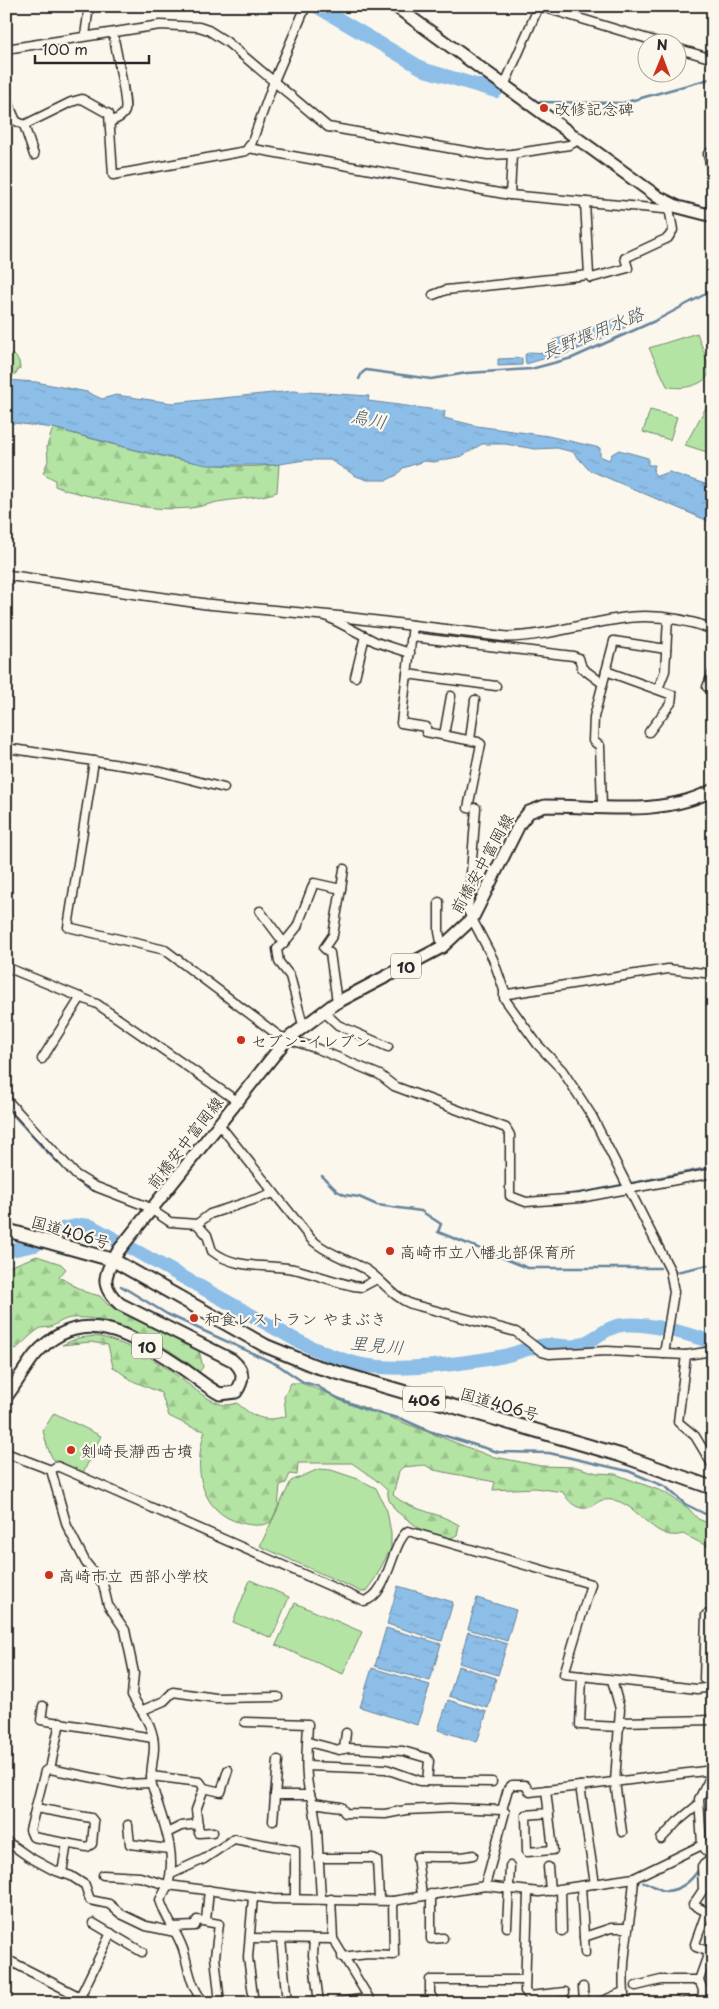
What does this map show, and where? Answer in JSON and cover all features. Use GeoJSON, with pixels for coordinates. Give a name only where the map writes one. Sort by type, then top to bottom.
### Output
{"type":"FeatureCollection","features":[{"type":"Feature","properties":{"kind":"highway","name":"国道406号"},"geometry":{"type":"LineString","coordinates":[[6,1230],[113,1260],[266,1346],[315,1366],[620,1455],[713,1488]]}},
{"type":"Feature","properties":{"kind":"main road"},"geometry":{"type":"LineString","coordinates":[[394,6],[673,208],[712,216]]}},
{"type":"Feature","properties":{"kind":"main road","name":"前橋安中富岡線"},"geometry":{"type":"LineString","coordinates":[[113,1260],[218,1123],[286,1040],[303,1025],[337,1002],[442,947],[472,919],[520,824],[529,812],[545,806],[669,806],[691,800],[713,790]]}},
{"type":"Feature","properties":{"kind":"main road","name":"10"},"geometry":{"type":"LineString","coordinates":[[6,1397],[35,1356],[58,1335],[74,1328],[90,1326],[108,1328],[129,1336],[159,1353],[220,1394],[236,1392],[242,1384],[242,1374],[241,1369],[232,1360],[120,1304],[110,1295],[105,1287],[113,1260]]}},
{"type":"Feature","properties":{"kind":"street"},"geometry":{"type":"LineString","coordinates":[[85,36],[88,6]]}},
{"type":"Feature","properties":{"kind":"street"},"geometry":{"type":"LineString","coordinates":[[24,125],[70,102],[82,99],[109,114],[113,175],[240,153],[248,148],[306,6]]}},
{"type":"Feature","properties":{"kind":"street"},"geometry":{"type":"LineString","coordinates":[[504,86],[539,6],[636,35]]}},
{"type":"Feature","properties":{"kind":"street"},"geometry":{"type":"LineString","coordinates":[[6,48],[160,26],[184,26],[208,30],[227,42],[328,127],[488,155],[512,154],[568,146],[579,140]]}},
{"type":"Feature","properties":{"kind":"street"},"geometry":{"type":"LineString","coordinates":[[110,122],[118,119],[124,112],[127,101],[121,85],[113,33]]}},
{"type":"Feature","properties":{"kind":"street"},"geometry":{"type":"LineString","coordinates":[[686,51],[713,59]]}},
{"type":"Feature","properties":{"kind":"street"},"geometry":{"type":"LineString","coordinates":[[6,98],[16,121],[24,125],[34,155]]}},
{"type":"Feature","properties":{"kind":"street"},"geometry":{"type":"LineString","coordinates":[[248,148],[510,195],[673,208],[673,230],[668,238],[625,258],[628,268],[591,278],[589,275],[446,290],[433,295]]}},
{"type":"Feature","properties":{"kind":"street"},"geometry":{"type":"LineString","coordinates":[[712,216],[712,173],[708,154],[713,151]]}},
{"type":"Feature","properties":{"kind":"street"},"geometry":{"type":"LineString","coordinates":[[510,195],[512,154]]}},
{"type":"Feature","properties":{"kind":"street"},"geometry":{"type":"LineString","coordinates":[[586,202],[589,275]]}},
{"type":"Feature","properties":{"kind":"street"},"geometry":{"type":"LineString","coordinates":[[6,575],[206,604],[414,625],[483,635],[533,636],[632,617],[686,620],[713,629]]}},
{"type":"Feature","properties":{"kind":"street"},"geometry":{"type":"LineString","coordinates":[[324,615],[365,636],[410,653]]}},
{"type":"Feature","properties":{"kind":"street"},"geometry":{"type":"LineString","coordinates":[[658,690],[664,671],[668,618]]}},
{"type":"Feature","properties":{"kind":"street"},"geometry":{"type":"LineString","coordinates":[[414,625],[401,722],[426,727],[426,732],[470,740],[481,744],[472,808],[468,911],[485,941],[504,990],[504,998],[538,1045],[562,1070],[592,1116],[673,1277],[673,1302],[667,1326],[664,1354]]}},
{"type":"Feature","properties":{"kind":"street"},"geometry":{"type":"LineString","coordinates":[[356,677],[365,636]]}},
{"type":"Feature","properties":{"kind":"street"},"geometry":{"type":"LineString","coordinates":[[412,637],[573,656],[579,658],[582,668],[602,683]]}},
{"type":"Feature","properties":{"kind":"street"},"geometry":{"type":"LineString","coordinates":[[602,806],[600,746],[593,741],[594,718],[614,641],[666,649]]}},
{"type":"Feature","properties":{"kind":"street"},"geometry":{"type":"LineString","coordinates":[[606,671],[672,695],[671,702],[649,732]]}},
{"type":"Feature","properties":{"kind":"street"},"geometry":{"type":"LineString","coordinates":[[706,687],[713,672]]}},
{"type":"Feature","properties":{"kind":"street"},"geometry":{"type":"LineString","coordinates":[[407,674],[496,686]]}},
{"type":"Feature","properties":{"kind":"street"},"geometry":{"type":"LineString","coordinates":[[444,735],[451,696]]}},
{"type":"Feature","properties":{"kind":"street"},"geometry":{"type":"LineString","coordinates":[[470,740],[475,700]]}},
{"type":"Feature","properties":{"kind":"street"},"geometry":{"type":"LineString","coordinates":[[6,748],[154,770],[224,788]]}},
{"type":"Feature","properties":{"kind":"street"},"geometry":{"type":"LineString","coordinates":[[94,761],[68,927],[165,950],[286,1040],[318,1049],[380,1076],[394,1086],[506,1128],[510,1135],[510,1196],[522,1202],[580,1198],[713,1173]]}},
{"type":"Feature","properties":{"kind":"street"},"geometry":{"type":"LineString","coordinates":[[337,1002],[330,953],[324,948],[333,935],[344,869]]}},
{"type":"Feature","properties":{"kind":"street"},"geometry":{"type":"LineString","coordinates":[[303,1025],[290,976],[279,962],[277,949],[296,927],[314,883],[341,889]]}},
{"type":"Feature","properties":{"kind":"street"},"geometry":{"type":"LineString","coordinates":[[439,902],[439,932],[442,947]]}},
{"type":"Feature","properties":{"kind":"street"},"geometry":{"type":"LineString","coordinates":[[260,911],[284,943]]}},
{"type":"Feature","properties":{"kind":"street"},"geometry":{"type":"LineString","coordinates":[[6,967],[81,997],[135,1029],[237,1102]]}},
{"type":"Feature","properties":{"kind":"street"},"geometry":{"type":"LineString","coordinates":[[504,990],[508,994],[668,969],[713,974]]}},
{"type":"Feature","properties":{"kind":"street"},"geometry":{"type":"LineString","coordinates":[[42,1059],[81,997]]}},
{"type":"Feature","properties":{"kind":"street"},"geometry":{"type":"LineString","coordinates":[[323,1011],[338,1025],[388,1047]]}},
{"type":"Feature","properties":{"kind":"street"},"geometry":{"type":"LineString","coordinates":[[6,1099],[81,1178],[94,1186],[151,1210],[170,1222],[197,1224],[208,1235],[212,1251],[236,1263],[296,1270],[362,1287],[377,1279]]}},
{"type":"Feature","properties":{"kind":"street"},"geometry":{"type":"LineString","coordinates":[[218,1123],[302,1230],[318,1246],[366,1270],[395,1297],[411,1304],[516,1332],[542,1352],[549,1354],[633,1351],[686,1355],[713,1351]]}},
{"type":"Feature","properties":{"kind":"street"},"geometry":{"type":"LineString","coordinates":[[197,1224],[210,1214],[274,1193]]}},
{"type":"Feature","properties":{"kind":"street"},"geometry":{"type":"LineString","coordinates":[[686,1355],[678,1422],[695,1436],[713,1466]]}},
{"type":"Feature","properties":{"kind":"street"},"geometry":{"type":"LineString","coordinates":[[6,1453],[51,1470]]}},
{"type":"Feature","properties":{"kind":"street"},"geometry":{"type":"LineString","coordinates":[[51,1470],[57,1466],[364,1601],[373,1598],[393,1562],[401,1535],[408,1531],[591,1584],[564,1674],[697,1690],[713,1687]]}},
{"type":"Feature","properties":{"kind":"street"},"geometry":{"type":"LineString","coordinates":[[51,1470],[67,1526],[86,1563],[103,1584],[108,1605],[126,1630],[134,1673],[132,1695],[143,1710],[153,1738],[151,1779],[167,1833],[172,1865],[171,1874],[160,1900],[163,1910],[183,1948],[190,1979],[196,1993],[204,2003]]}},
{"type":"Feature","properties":{"kind":"street"},"geometry":{"type":"LineString","coordinates":[[704,1679],[706,1615],[713,1612]]}},
{"type":"Feature","properties":{"kind":"street"},"geometry":{"type":"LineString","coordinates":[[582,1676],[580,1725],[620,1725],[713,1720]]}},
{"type":"Feature","properties":{"kind":"street"},"geometry":{"type":"LineString","coordinates":[[612,1680],[620,1709],[615,1782],[622,1832]]}},
{"type":"Feature","properties":{"kind":"street"},"geometry":{"type":"LineString","coordinates":[[143,1710],[164,1701],[173,1692],[216,1698],[278,1697]]}},
{"type":"Feature","properties":{"kind":"street"},"geometry":{"type":"LineString","coordinates":[[43,1706],[41,1720],[153,1738]]}},
{"type":"Feature","properties":{"kind":"street"},"geometry":{"type":"LineString","coordinates":[[50,1769],[60,1722]]}},
{"type":"Feature","properties":{"kind":"street"},"geometry":{"type":"LineString","coordinates":[[245,1722],[308,1724],[307,1766],[321,1898]]}},
{"type":"Feature","properties":{"kind":"street"},"geometry":{"type":"LineString","coordinates":[[344,1749],[346,1733]]}},
{"type":"Feature","properties":{"kind":"street"},"geometry":{"type":"LineString","coordinates":[[308,1742],[340,1750],[403,1751],[427,1758],[429,1761],[426,1781]]}},
{"type":"Feature","properties":{"kind":"street"},"geometry":{"type":"LineString","coordinates":[[273,1821],[278,1760]]}},
{"type":"Feature","properties":{"kind":"street"},"geometry":{"type":"LineString","coordinates":[[307,1766],[386,1769],[395,1774],[426,1781],[492,1782]]}},
{"type":"Feature","properties":{"kind":"street"},"geometry":{"type":"LineString","coordinates":[[36,1808],[94,1820],[92,1844],[87,1847],[34,1837],[30,1830],[45,1771],[50,1769],[124,1784],[151,1779],[200,1782],[204,1788],[221,1792],[228,1770]]}},
{"type":"Feature","properties":{"kind":"street"},"geometry":{"type":"LineString","coordinates":[[485,1886],[505,1812],[502,1810],[508,1789],[512,1785],[525,1785],[530,1792],[713,1771]]}},
{"type":"Feature","properties":{"kind":"street"},"geometry":{"type":"LineString","coordinates":[[682,2003],[702,2001],[703,1990],[699,1980],[711,1952],[696,1947],[695,1944],[710,1914],[693,1905],[703,1890],[702,1866],[712,1858],[702,1845],[699,1799],[713,1771]]}},
{"type":"Feature","properties":{"kind":"street"},"geometry":{"type":"LineString","coordinates":[[580,1786],[595,1884]]}},
{"type":"Feature","properties":{"kind":"street"},"geometry":{"type":"LineString","coordinates":[[204,1788],[196,1810],[199,1833],[213,1832]]}},
{"type":"Feature","properties":{"kind":"street"},"geometry":{"type":"LineString","coordinates":[[546,1790],[549,1813],[553,1850],[527,1852],[526,1815],[549,1813]]}},
{"type":"Feature","properties":{"kind":"street"},"geometry":{"type":"LineString","coordinates":[[276,1796],[312,1799],[341,1807],[344,1813],[385,1814],[406,1810],[450,1808],[502,1810]]}},
{"type":"Feature","properties":{"kind":"street"},"geometry":{"type":"LineString","coordinates":[[661,1839],[677,1822],[699,1804]]}},
{"type":"Feature","properties":{"kind":"street"},"geometry":{"type":"LineString","coordinates":[[167,1833],[181,1826],[198,1824]]}},
{"type":"Feature","properties":{"kind":"street"},"geometry":{"type":"LineString","coordinates":[[128,1825],[130,1844],[169,1849]]}},
{"type":"Feature","properties":{"kind":"street"},"geometry":{"type":"LineString","coordinates":[[171,1874],[204,1859],[234,1839],[295,1850],[295,1899]]}},
{"type":"Feature","properties":{"kind":"street"},"geometry":{"type":"LineString","coordinates":[[6,1841],[29,1857],[85,1885],[90,1900],[109,1904],[121,1914],[146,1926],[174,1929],[195,1926],[197,1920],[206,1920],[219,1924],[215,1957],[220,2003]]}},
{"type":"Feature","properties":{"kind":"street"},"geometry":{"type":"LineString","coordinates":[[62,1873],[67,1843]]}},
{"type":"Feature","properties":{"kind":"street"},"geometry":{"type":"LineString","coordinates":[[103,1875],[140,1877],[167,1885],[253,1897],[393,1900],[485,1886],[528,1892],[550,1891],[634,1878],[702,1845],[713,1844]]}},
{"type":"Feature","properties":{"kind":"street"},"geometry":{"type":"LineString","coordinates":[[422,1896],[417,1856],[465,1858],[473,1855]]}},
{"type":"Feature","properties":{"kind":"street"},"geometry":{"type":"LineString","coordinates":[[318,1858],[373,1858],[376,1860],[379,1899]]}},
{"type":"Feature","properties":{"kind":"street"},"geometry":{"type":"LineString","coordinates":[[507,1927],[510,1866]]}},
{"type":"Feature","properties":{"kind":"street"},"geometry":{"type":"LineString","coordinates":[[548,1867],[550,1891]]}},
{"type":"Feature","properties":{"kind":"street"},"geometry":{"type":"LineString","coordinates":[[625,2003],[627,1928],[634,1878]]}},
{"type":"Feature","properties":{"kind":"street"},"geometry":{"type":"LineString","coordinates":[[581,1886],[585,1953]]}},
{"type":"Feature","properties":{"kind":"street"},"geometry":{"type":"LineString","coordinates":[[561,1889],[562,1931]]}},
{"type":"Feature","properties":{"kind":"street"},"geometry":{"type":"LineString","coordinates":[[206,1920],[209,1890]]}},
{"type":"Feature","properties":{"kind":"street"},"geometry":{"type":"LineString","coordinates":[[528,1892],[525,1991],[529,1996],[565,1992]]}},
{"type":"Feature","properties":{"kind":"street"},"geometry":{"type":"LineString","coordinates":[[431,1894],[431,1939],[443,1938]]}},
{"type":"Feature","properties":{"kind":"street"},"geometry":{"type":"LineString","coordinates":[[253,1897],[248,1965],[254,2003]]}},
{"type":"Feature","properties":{"kind":"street"},"geometry":{"type":"LineString","coordinates":[[331,1899],[333,1938],[342,1957],[370,2000],[336,2003]]}},
{"type":"Feature","properties":{"kind":"street"},"geometry":{"type":"LineString","coordinates":[[342,1957],[368,1954],[394,1955],[393,1900]]}},
{"type":"Feature","properties":{"kind":"street"},"geometry":{"type":"LineString","coordinates":[[93,1923],[142,1952]]}},
{"type":"Feature","properties":{"kind":"street"},"geometry":{"type":"LineString","coordinates":[[584,1937],[611,1928],[627,1928]]}},
{"type":"Feature","properties":{"kind":"street"},"geometry":{"type":"LineString","coordinates":[[80,1997],[111,1933]]}},
{"type":"Feature","properties":{"kind":"street"},"geometry":{"type":"LineString","coordinates":[[250,1938],[333,1938]]}},
{"type":"Feature","properties":{"kind":"street"},"geometry":{"type":"LineString","coordinates":[[281,1939],[287,2003]]}},
{"type":"Feature","properties":{"kind":"street"},"geometry":{"type":"LineString","coordinates":[[314,1939],[313,1955],[320,2003]]}},
{"type":"Feature","properties":{"kind":"street"},"geometry":{"type":"LineString","coordinates":[[6,1958],[92,2003]]}},
{"type":"Feature","properties":{"kind":"street"},"geometry":{"type":"LineString","coordinates":[[435,2003],[430,1994],[430,1980],[526,1980]]}},
{"type":"Feature","properties":{"kind":"street"},"geometry":{"type":"LineString","coordinates":[[636,1986],[661,1980],[699,1980]]}},
{"type":"Feature","properties":{"kind":"street"},"geometry":{"type":"LineString","coordinates":[[583,1987],[584,2003]]}},
{"type":"Feature","properties":{"kind":"street"},"geometry":{"type":"LineString","coordinates":[[703,1990],[713,1991]]}},
{"type":"Feature","properties":{"kind":"street"},"geometry":{"type":"LineString","coordinates":[[598,2003],[624,1992]]}},
{"type":"Feature","properties":{"kind":"green space"},"geometry":{"type":"Polygon","coordinates":[[[697,333],[710,369],[709,375],[700,383],[686,387],[667,386],[649,348],[697,333]]]}},
{"type":"Feature","properties":{"kind":"green space"},"geometry":{"type":"Polygon","coordinates":[[[6,355],[14,355],[19,361],[20,369],[9,380],[6,380],[6,355]]]}},
{"type":"Feature","properties":{"kind":"green space"},"geometry":{"type":"Polygon","coordinates":[[[713,395],[713,454],[685,445],[713,395]]]}},
{"type":"Feature","properties":{"kind":"green space"},"geometry":{"type":"Polygon","coordinates":[[[650,410],[677,417],[670,440],[643,432],[650,410]]]}},
{"type":"Feature","properties":{"kind":"green space"},"geometry":{"type":"Polygon","coordinates":[[[53,428],[106,443],[196,462],[225,466],[279,464],[277,492],[258,497],[174,509],[142,507],[65,490],[55,486],[55,480],[43,473],[48,461],[47,446],[53,428]]]}},
{"type":"Feature","properties":{"kind":"green space"},"geometry":{"type":"Polygon","coordinates":[[[37,1256],[61,1264],[66,1269],[59,1277],[85,1292],[100,1296],[107,1304],[199,1351],[203,1367],[199,1372],[156,1342],[122,1326],[87,1318],[65,1319],[50,1327],[39,1329],[16,1349],[7,1346],[6,1268],[37,1256]]]}},
{"type":"Feature","properties":{"kind":"green space"},"geometry":{"type":"Polygon","coordinates":[[[96,1336],[128,1346],[148,1356],[212,1401],[225,1405],[237,1403],[248,1412],[265,1419],[286,1416],[284,1397],[291,1383],[301,1383],[490,1456],[541,1466],[576,1467],[597,1473],[615,1474],[664,1492],[688,1508],[698,1519],[713,1525],[713,1549],[683,1534],[672,1535],[662,1532],[635,1511],[615,1500],[602,1500],[583,1508],[572,1504],[563,1492],[535,1488],[493,1490],[495,1482],[434,1470],[425,1465],[403,1467],[399,1471],[393,1495],[408,1505],[443,1517],[459,1525],[457,1535],[451,1538],[423,1531],[396,1511],[389,1500],[387,1490],[352,1463],[298,1463],[297,1475],[290,1474],[286,1483],[280,1485],[278,1507],[271,1522],[260,1525],[241,1523],[227,1517],[216,1509],[208,1499],[200,1473],[201,1445],[205,1431],[191,1427],[169,1416],[161,1393],[133,1381],[113,1367],[108,1345],[90,1342],[62,1345],[78,1338],[96,1336]]]}},
{"type":"Feature","properties":{"kind":"green space","name":"剣崎長瀞西古墳"},"geometry":{"type":"Polygon","coordinates":[[[54,1413],[101,1436],[82,1475],[58,1464],[51,1456],[43,1431],[54,1413]]]}},
{"type":"Feature","properties":{"kind":"green space"},"geometry":{"type":"Polygon","coordinates":[[[319,1469],[331,1470],[358,1479],[376,1488],[387,1511],[391,1533],[391,1548],[376,1577],[366,1591],[362,1592],[260,1546],[291,1481],[319,1469]]]}},
{"type":"Feature","properties":{"kind":"green space"},"geometry":{"type":"Polygon","coordinates":[[[250,1580],[289,1597],[272,1638],[233,1622],[250,1580]]]}},
{"type":"Feature","properties":{"kind":"green space"},"geometry":{"type":"Polygon","coordinates":[[[295,1603],[362,1632],[343,1674],[276,1645],[295,1603]]]}},
{"type":"Feature","properties":{"kind":"water"},"geometry":{"type":"Polygon","coordinates":[[[621,317],[626,327],[555,358],[553,340],[582,332],[621,317]]]}},
{"type":"Feature","properties":{"kind":"water"},"geometry":{"type":"Polygon","coordinates":[[[528,352],[549,353],[550,357],[526,364],[525,355],[528,352]]]}},
{"type":"Feature","properties":{"kind":"water"},"geometry":{"type":"Polygon","coordinates":[[[522,358],[522,365],[498,366],[498,359],[522,358]]]}},
{"type":"Feature","properties":{"kind":"water","name":"烏川"},"geometry":{"type":"Polygon","coordinates":[[[6,380],[36,382],[87,392],[102,399],[116,395],[172,403],[293,391],[369,396],[368,401],[445,411],[444,418],[477,426],[548,436],[600,448],[600,456],[609,460],[612,454],[619,450],[648,458],[648,465],[655,465],[653,472],[657,476],[669,472],[708,485],[706,491],[713,493],[713,523],[589,470],[573,452],[557,448],[535,449],[505,444],[482,444],[462,456],[434,462],[424,461],[403,468],[397,475],[387,480],[367,480],[356,476],[330,460],[305,460],[273,465],[207,465],[140,451],[53,428],[6,422],[6,380]]]}},
{"type":"Feature","properties":{"kind":"water"},"geometry":{"type":"Polygon","coordinates":[[[398,1586],[453,1602],[442,1641],[387,1624],[398,1586]]]}},
{"type":"Feature","properties":{"kind":"water"},"geometry":{"type":"Polygon","coordinates":[[[477,1598],[516,1610],[507,1641],[468,1629],[477,1598]]]}},
{"type":"Feature","properties":{"kind":"water"},"geometry":{"type":"Polygon","coordinates":[[[386,1628],[441,1644],[430,1681],[375,1666],[386,1628]]]}},
{"type":"Feature","properties":{"kind":"water"},"geometry":{"type":"Polygon","coordinates":[[[468,1632],[507,1644],[498,1675],[459,1663],[468,1632]]]}},
{"type":"Feature","properties":{"kind":"water"},"geometry":{"type":"Polygon","coordinates":[[[458,1666],[496,1678],[488,1708],[449,1696],[458,1666]]]}},
{"type":"Feature","properties":{"kind":"water"},"geometry":{"type":"Polygon","coordinates":[[[372,1668],[430,1685],[417,1725],[360,1707],[372,1668]]]}},
{"type":"Feature","properties":{"kind":"water"},"geometry":{"type":"Polygon","coordinates":[[[448,1700],[487,1712],[477,1742],[438,1730],[448,1700]]]}},
{"type":"Feature","properties":{"kind":"waterway"},"geometry":{"type":"LineString","coordinates":[[316,6],[425,70],[496,91]]}},
{"type":"Feature","properties":{"kind":"waterway"},"geometry":{"type":"LineString","coordinates":[[536,102],[623,103],[713,78]]}},
{"type":"Feature","properties":{"kind":"waterway","name":"長野堰用水路"},"geometry":{"type":"LineString","coordinates":[[359,379],[366,370],[431,379],[467,373],[531,369],[572,358],[657,320],[713,290]]}},
{"type":"Feature","properties":{"kind":"waterway"},"geometry":{"type":"LineString","coordinates":[[6,1107],[45,1150],[85,1187],[139,1207]]}},
{"type":"Feature","properties":{"kind":"waterway"},"geometry":{"type":"LineString","coordinates":[[550,1197],[586,1192],[713,1167]]}},
{"type":"Feature","properties":{"kind":"waterway"},"geometry":{"type":"LineString","coordinates":[[322,1176],[337,1191],[345,1195],[359,1197],[377,1205],[421,1211],[441,1224],[438,1232],[528,1268],[660,1268]]}},
{"type":"Feature","properties":{"kind":"waterway","name":"里見川"},"geometry":{"type":"LineString","coordinates":[[6,1251],[35,1245],[61,1229],[81,1225],[91,1226],[296,1340],[329,1355],[363,1365],[396,1368],[431,1366],[505,1356],[540,1346],[576,1346],[587,1342],[606,1330],[627,1325],[652,1326],[713,1343]]}},
{"type":"Feature","properties":{"kind":"waterway"},"geometry":{"type":"LineString","coordinates":[[673,1268],[676,1272],[713,1264]]}},
{"type":"Feature","properties":{"kind":"waterway"},"geometry":{"type":"LineString","coordinates":[[121,1286],[167,1314],[278,1365],[303,1382],[317,1386],[339,1399],[366,1410],[402,1419],[429,1431],[498,1452],[549,1453],[628,1471],[666,1487],[685,1504],[713,1518]]}},
{"type":"Feature","properties":{"kind":"waterway"},"geometry":{"type":"LineString","coordinates":[[643,1882],[663,1891],[676,1889],[686,1884],[699,1869]]}},
{"type":"Feature","properties":{"kind":"place","name":"改修記念碑"},"geometry":{"type":"Point","coordinates":[544,108]}},
{"type":"Feature","properties":{"kind":"place","name":"セブン-イレブン"},"geometry":{"type":"Point","coordinates":[241,1040]}},
{"type":"Feature","properties":{"kind":"place","name":"高崎市立八幡北部保育所"},"geometry":{"type":"Point","coordinates":[390,1251]}},
{"type":"Feature","properties":{"kind":"place","name":"和食レストラン やまぶき"},"geometry":{"type":"Point","coordinates":[194,1318]}},
{"type":"Feature","properties":{"kind":"place","name":"剣崎長瀞西古墳"},"geometry":{"type":"Point","coordinates":[71,1450]}},
{"type":"Feature","properties":{"kind":"place","name":"高崎市立 西部小学校"},"geometry":{"type":"Point","coordinates":[49,1575]}}]}
